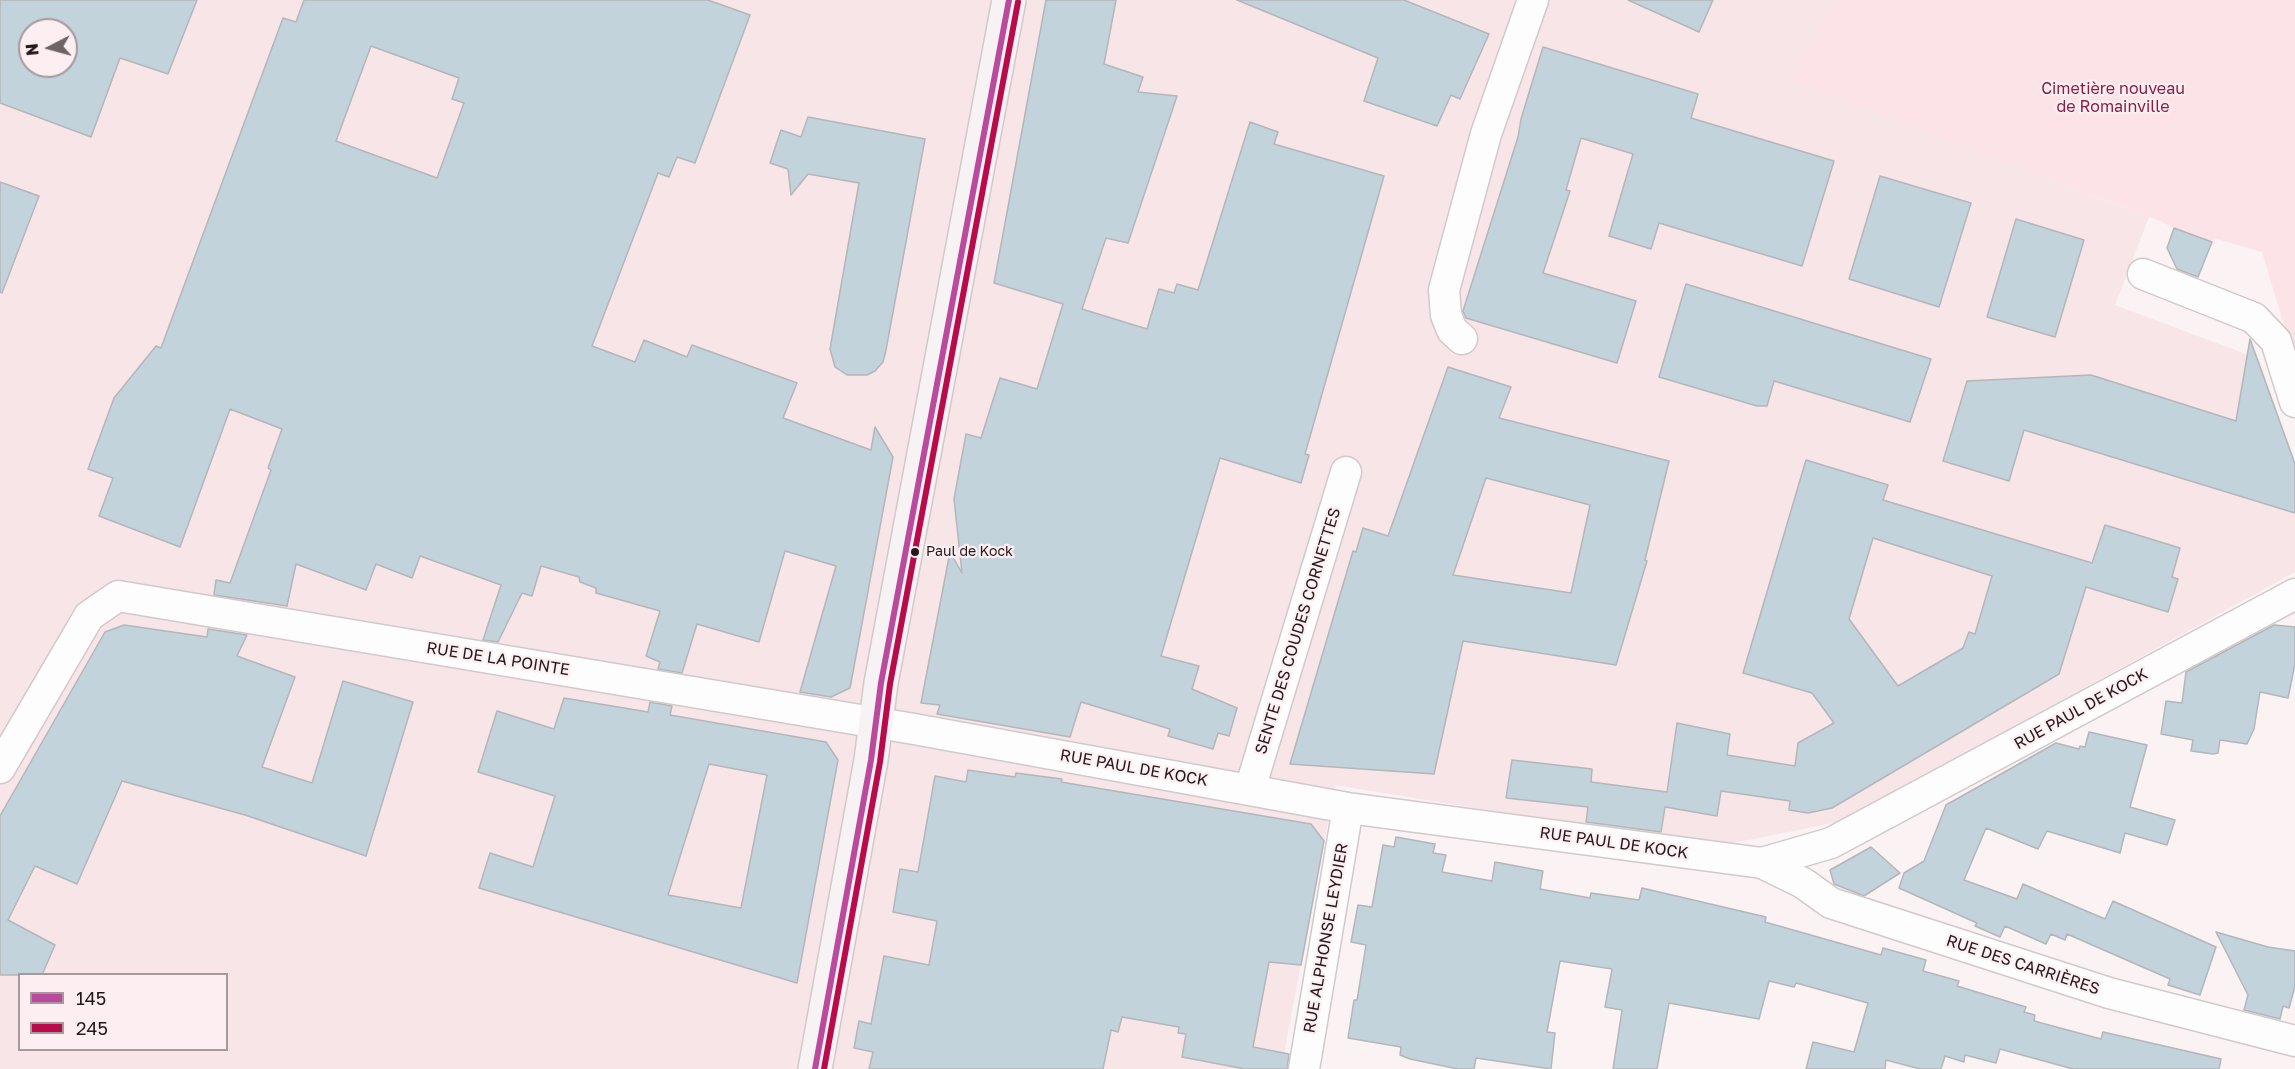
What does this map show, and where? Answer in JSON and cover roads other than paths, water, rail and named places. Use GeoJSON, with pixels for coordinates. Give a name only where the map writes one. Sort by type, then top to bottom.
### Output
{"type":"FeatureCollection","features":[{"type":"Feature","properties":{"kind":"main road"},"geometry":{"type":"LineString","coordinates":[[814,1069],[877,723],[883,672],[1008,2]]}},
{"type":"Feature","properties":{"kind":"street"},"geometry":{"type":"LineString","coordinates":[[1462,339],[1452,330],[1446,315],[1444,290],[1523,3]]}},
{"type":"Feature","properties":{"kind":"street"},"geometry":{"type":"LineString","coordinates":[[2143,274],[2260,322],[2276,341],[2295,402]]}},
{"type":"Feature","properties":{"kind":"street","name":"SENTE DES COUDES CORNETTES"},"geometry":{"type":"LineString","coordinates":[[1250,789],[1346,472]]}},
{"type":"Feature","properties":{"kind":"street","name":"RUE PAUL DE KOCK"},"geometry":{"type":"LineString","coordinates":[[877,723],[1348,808],[1762,863],[1831,843],[2295,594]]}},
{"type":"Feature","properties":{"kind":"street","name":"RUE DE LA POINTE"},"geometry":{"type":"LineString","coordinates":[[0,768],[89,616],[118,596],[877,723]]}},
{"type":"Feature","properties":{"kind":"street","name":"RUE ALPHONSE LEYDIER"},"geometry":{"type":"LineString","coordinates":[[1304,1069],[1348,808]]}},
{"type":"Feature","properties":{"kind":"street","name":"RUE DES CARRIÈRES"},"geometry":{"type":"LineString","coordinates":[[1762,863],[1803,883],[1831,903],[2109,993],[2295,1041]]}},
{"type":"Feature","properties":{"kind":"place","name":"Paul de Kock"},"geometry":{"type":"Point","coordinates":[915,552]}},
{"type":"Feature","properties":{"kind":"park label","name":"Cimetière nouveau de Romainville"},"geometry":{"type":"Point","coordinates":[2113,98]}}]}
